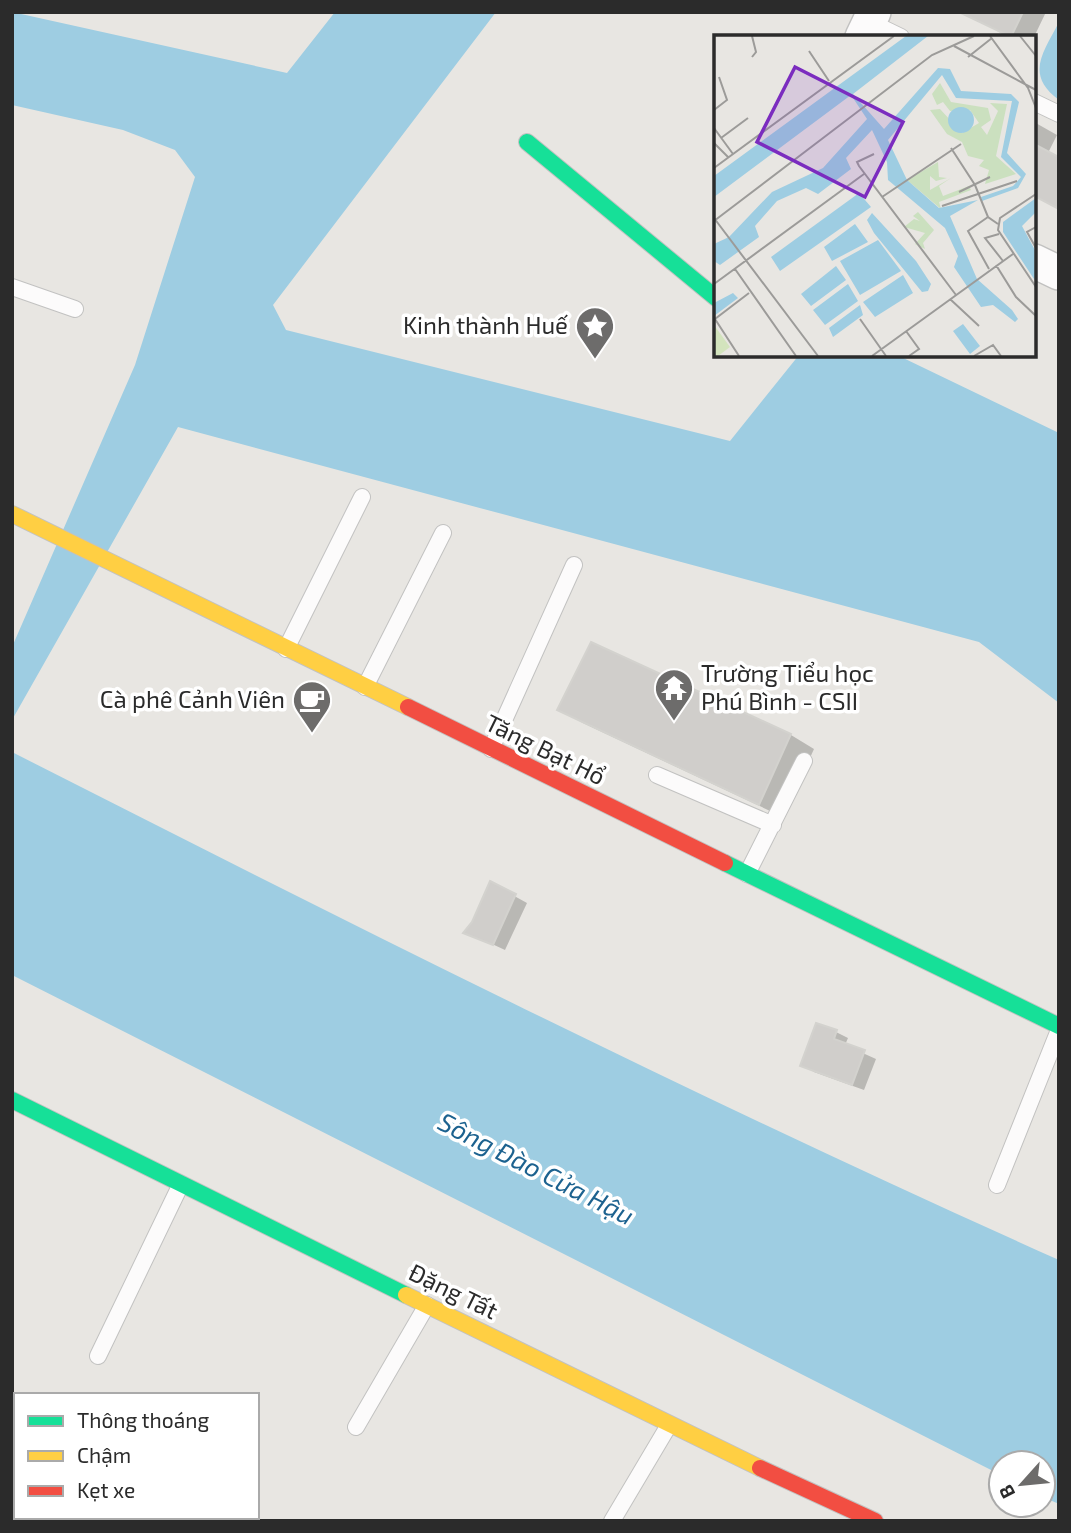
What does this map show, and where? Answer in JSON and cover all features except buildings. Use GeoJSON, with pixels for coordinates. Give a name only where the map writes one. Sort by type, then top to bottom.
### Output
{"type":"FeatureCollection","features":[{"type":"Feature","properties":{"kind":"street"},"geometry":{"type":"LineString","coordinates":[[527,142],[714,296]]}},
{"type":"Feature","properties":{"kind":"street"},"geometry":{"type":"LineString","coordinates":[[1036,262],[1059,273]]}},
{"type":"Feature","properties":{"kind":"street","name":"Tăng Bạt Hổ"},"geometry":{"type":"LineString","coordinates":[[12,514],[1059,1028]]}},
{"type":"Feature","properties":{"kind":"street","name":"Đặng Tất"},"geometry":{"type":"LineString","coordinates":[[12,1100],[668,1425],[875,1521]]}},
{"type":"Feature","properties":{"kind":"lane"},"geometry":{"type":"LineString","coordinates":[[869,24],[896,35]]}},
{"type":"Feature","properties":{"kind":"lane"},"geometry":{"type":"LineString","coordinates":[[1036,103],[1059,114]]}},
{"type":"Feature","properties":{"kind":"lane"},"geometry":{"type":"LineString","coordinates":[[12,286],[75,309]]}},
{"type":"Feature","properties":{"kind":"lane"},"geometry":{"type":"LineString","coordinates":[[286,649],[362,497]]}},
{"type":"Feature","properties":{"kind":"lane"},"geometry":{"type":"LineString","coordinates":[[365,687],[443,533]]}},
{"type":"Feature","properties":{"kind":"lane"},"geometry":{"type":"LineString","coordinates":[[491,749],[574,565]]}},
{"type":"Feature","properties":{"kind":"lane"},"geometry":{"type":"LineString","coordinates":[[747,874],[804,761]]}},
{"type":"Feature","properties":{"kind":"lane"},"geometry":{"type":"LineString","coordinates":[[657,775],[773,825]]}},
{"type":"Feature","properties":{"kind":"lane"},"geometry":{"type":"LineString","coordinates":[[998,1185],[1059,1028]]}},
{"type":"Feature","properties":{"kind":"lane"},"geometry":{"type":"LineString","coordinates":[[98,1356],[181,1184]]}},
{"type":"Feature","properties":{"kind":"lane"},"geometry":{"type":"LineString","coordinates":[[356,1427],[427,1304]]}},
{"type":"Feature","properties":{"kind":"lane"},"geometry":{"type":"LineString","coordinates":[[612,1521],[668,1425]]}},
{"type":"Feature","properties":{"kind":"water"},"geometry":{"type":"Polygon","coordinates":[[[12,12],[287,73],[335,12],[496,12],[273,305],[286,330],[730,441],[797,357],[901,357],[1059,433],[1059,703],[979,642],[178,427],[12,720],[12,647],[135,365],[195,177],[175,150],[123,130],[12,105],[12,12]]]}},
{"type":"Feature","properties":{"kind":"water"},"geometry":{"type":"Polygon","coordinates":[[[1059,22],[1059,100],[1042,81],[1040,62],[1059,22]]]}},
{"type":"Feature","properties":{"kind":"water","name":"Sông Đào Cửa Hậu"},"geometry":{"type":"Polygon","coordinates":[[[12,752],[532,1013],[795,1139],[1059,1260],[1059,1504],[1057,1449],[987,1449],[987,1468],[12,975],[12,752]]]}},
{"type":"Feature","properties":{"kind":"traffic: fast"},"geometry":{"type":"LineString","coordinates":[[527,142],[714,296]]}},
{"type":"Feature","properties":{"kind":"traffic: fast"},"geometry":{"type":"LineString","coordinates":[[725,863],[1059,1026]]}},
{"type":"Feature","properties":{"kind":"traffic: fast"},"geometry":{"type":"LineString","coordinates":[[12,1100],[406,1295]]}},
{"type":"Feature","properties":{"kind":"traffic: slow"},"geometry":{"type":"LineString","coordinates":[[12,514],[408,707]]}},
{"type":"Feature","properties":{"kind":"traffic: slow"},"geometry":{"type":"LineString","coordinates":[[406,1295],[760,1468]]}},
{"type":"Feature","properties":{"kind":"traffic: jam"},"geometry":{"type":"LineString","coordinates":[[408,707],[725,863]]}},
{"type":"Feature","properties":{"kind":"traffic: jam"},"geometry":{"type":"LineString","coordinates":[[760,1468],[875,1521]]}},
{"type":"Feature","properties":{"kind":"place","name":"Kinh thành Huế"},"geometry":{"type":"Point","coordinates":[595,360]}},
{"type":"Feature","properties":{"kind":"place","name":"Trường Tiểu học Phú Bình - CSII"},"geometry":{"type":"Point","coordinates":[674,722]}},
{"type":"Feature","properties":{"kind":"place","name":"Cà phê Cảnh Viên"},"geometry":{"type":"Point","coordinates":[312,734]}}]}
